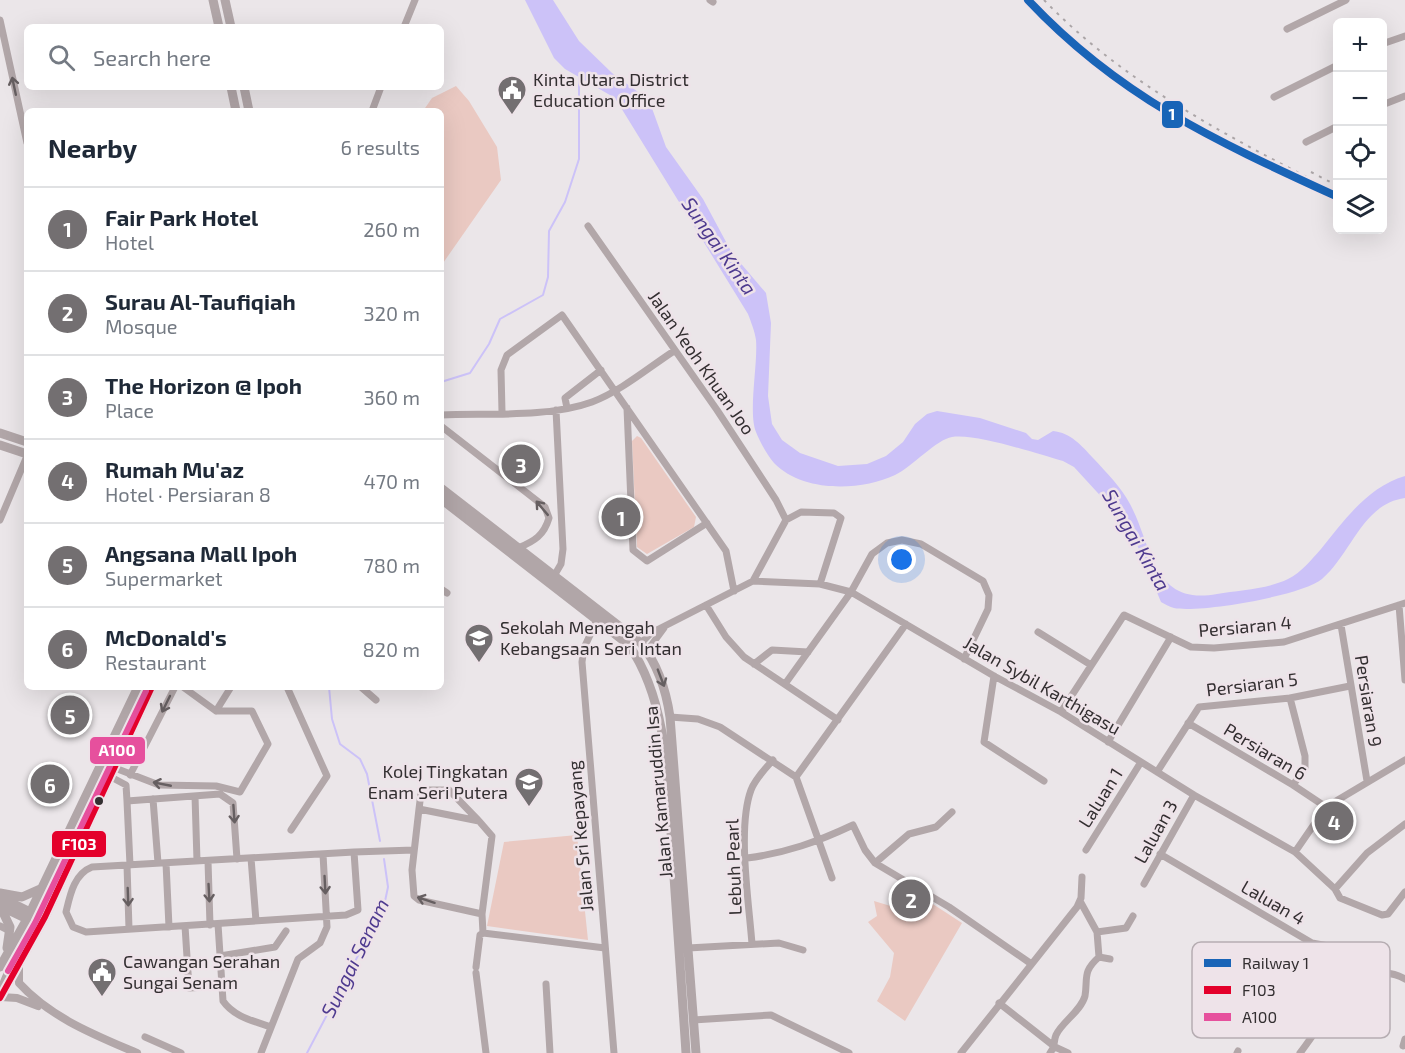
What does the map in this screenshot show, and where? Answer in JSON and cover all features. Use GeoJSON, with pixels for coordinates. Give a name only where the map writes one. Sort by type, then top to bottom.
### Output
{"type":"FeatureCollection","features":[{"type":"Feature","properties":{"kind":"main road"},"geometry":{"type":"LineString","coordinates":[[213,0],[218,24]]}},
{"type":"Feature","properties":{"kind":"main road"},"geometry":{"type":"LineString","coordinates":[[225,0],[230,24]]}},
{"type":"Feature","properties":{"kind":"main road"},"geometry":{"type":"LineString","coordinates":[[232,90],[235,108]]}},
{"type":"Feature","properties":{"kind":"main road"},"geometry":{"type":"LineString","coordinates":[[245,90],[248,108]]}},
{"type":"Feature","properties":{"kind":"main road"},"geometry":{"type":"LineString","coordinates":[[0,433],[24,442]]}},
{"type":"Feature","properties":{"kind":"main road"},"geometry":{"type":"LineString","coordinates":[[0,446],[24,453]]}},
{"type":"Feature","properties":{"kind":"main road","name":"Jalan Kamaruddin Isa"},"geometry":{"type":"LineString","coordinates":[[444,490],[554,576],[629,645],[645,669],[655,698],[666,776],[686,1053]]}},
{"type":"Feature","properties":{"kind":"main road","name":"Jalan Kamaruddin Isa"},"geometry":{"type":"LineString","coordinates":[[444,501],[599,616],[641,643],[649,654],[667,697],[670,717],[696,1053]]}},
{"type":"Feature","properties":{"kind":"main road"},"geometry":{"type":"LineString","coordinates":[[641,643],[640,651],[647,663],[645,669]]}},
{"type":"Feature","properties":{"kind":"main road"},"geometry":{"type":"LineString","coordinates":[[0,998],[6,973],[26,935],[30,916],[41,888],[137,690]]}},
{"type":"Feature","properties":{"kind":"main road"},"geometry":{"type":"LineString","coordinates":[[1,964],[30,916],[41,908],[113,772],[151,690]]}},
{"type":"Feature","properties":{"kind":"main road"},"geometry":{"type":"LineString","coordinates":[[655,698],[670,717]]}},
{"type":"Feature","properties":{"kind":"main road"},"geometry":{"type":"LineString","coordinates":[[110,746],[116,749],[124,744]]}},
{"type":"Feature","properties":{"kind":"main road"},"geometry":{"type":"LineString","coordinates":[[0,998],[19,968],[87,823]]}},
{"type":"Feature","properties":{"kind":"main road"},"geometry":{"type":"LineString","coordinates":[[0,895],[22,897],[41,888]]}},
{"type":"Feature","properties":{"kind":"main road"},"geometry":{"type":"LineString","coordinates":[[0,895],[30,916]]}},
{"type":"Feature","properties":{"kind":"main road"},"geometry":{"type":"LineString","coordinates":[[0,906],[30,916]]}},
{"type":"Feature","properties":{"kind":"main road"},"geometry":{"type":"LineString","coordinates":[[0,906],[9,922],[10,931],[1,964]]}},
{"type":"Feature","properties":{"kind":"street"},"geometry":{"type":"LineString","coordinates":[[405,24],[415,0]]}},
{"type":"Feature","properties":{"kind":"street"},"geometry":{"type":"LineString","coordinates":[[1287,29],[1346,0]]}},
{"type":"Feature","properties":{"kind":"street"},"geometry":{"type":"LineString","coordinates":[[0,20],[24,129]]}},
{"type":"Feature","properties":{"kind":"street"},"geometry":{"type":"LineString","coordinates":[[1387,43],[1405,36]]}},
{"type":"Feature","properties":{"kind":"street"},"geometry":{"type":"LineString","coordinates":[[1274,97],[1333,68]]}},
{"type":"Feature","properties":{"kind":"street"},"geometry":{"type":"LineString","coordinates":[[373,108],[380,90]]}},
{"type":"Feature","properties":{"kind":"street"},"geometry":{"type":"LineString","coordinates":[[1387,103],[1405,96]]}},
{"type":"Feature","properties":{"kind":"street"},"geometry":{"type":"LineString","coordinates":[[1306,142],[1333,128]]}},
{"type":"Feature","properties":{"kind":"street","name":"Jalan Yeoh Khuan Joo"},"geometry":{"type":"LineString","coordinates":[[588,226],[776,500],[786,520]]}},
{"type":"Feature","properties":{"kind":"street"},"geometry":{"type":"LineString","coordinates":[[502,412],[501,370],[507,355],[562,315],[726,551],[734,591]]}},
{"type":"Feature","properties":{"kind":"street"},"geometry":{"type":"LineString","coordinates":[[444,415],[556,410],[591,402],[615,391],[674,351]]}},
{"type":"Feature","properties":{"kind":"street"},"geometry":{"type":"LineString","coordinates":[[567,408],[566,398],[600,370]]}},
{"type":"Feature","properties":{"kind":"street"},"geometry":{"type":"LineString","coordinates":[[627,408],[633,550],[647,561],[707,523]]}},
{"type":"Feature","properties":{"kind":"street"},"geometry":{"type":"LineString","coordinates":[[554,576],[561,564],[563,549],[556,410]]}},
{"type":"Feature","properties":{"kind":"street"},"geometry":{"type":"LineString","coordinates":[[444,428],[545,507],[549,518],[545,530],[537,540],[518,548]]}},
{"type":"Feature","properties":{"kind":"street"},"geometry":{"type":"LineString","coordinates":[[0,520],[24,461]]}},
{"type":"Feature","properties":{"kind":"street"},"geometry":{"type":"LineString","coordinates":[[641,643],[646,636],[753,581],[786,520],[801,512],[834,513],[841,518],[820,584]]}},
{"type":"Feature","properties":{"kind":"street"},"geometry":{"type":"LineString","coordinates":[[785,684],[851,591],[872,554],[887,543],[902,540],[921,544],[983,582],[989,595],[988,609],[964,658]]}},
{"type":"Feature","properties":{"kind":"street","name":"Jalan Sybil Karthigasu"},"geometry":{"type":"LineString","coordinates":[[753,581],[820,584],[851,591],[994,676],[1061,712],[1194,795],[1295,852],[1335,889],[1340,898],[1382,915],[1388,914],[1405,892]]}},
{"type":"Feature","properties":{"kind":"street"},"geometry":{"type":"LineString","coordinates":[[1402,604],[1405,680]]}},
{"type":"Feature","properties":{"kind":"street","name":"Persiaran 4"},"geometry":{"type":"LineString","coordinates":[[1091,665],[1122,616],[1126,615],[1191,647],[1214,648],[1284,642],[1402,604]]}},
{"type":"Feature","properties":{"kind":"street"},"geometry":{"type":"LineString","coordinates":[[706,605],[726,637],[744,657],[838,720]]}},
{"type":"Feature","properties":{"kind":"street","name":"Jalan Sri Kepayang"},"geometry":{"type":"LineString","coordinates":[[599,616],[584,648],[582,662],[614,1053]]}},
{"type":"Feature","properties":{"kind":"street"},"geometry":{"type":"LineString","coordinates":[[796,777],[906,624]]}},
{"type":"Feature","properties":{"kind":"street","name":"Persiaran 9"},"geometry":{"type":"LineString","coordinates":[[1341,625],[1367,781]]}},
{"type":"Feature","properties":{"kind":"street"},"geometry":{"type":"LineString","coordinates":[[649,654],[650,647],[664,628]]}},
{"type":"Feature","properties":{"kind":"street"},"geometry":{"type":"LineString","coordinates":[[1038,632],[1091,665],[1061,712]]}},
{"type":"Feature","properties":{"kind":"street"},"geometry":{"type":"LineString","coordinates":[[1108,742],[1171,637]]}},
{"type":"Feature","properties":{"kind":"street"},"geometry":{"type":"LineString","coordinates":[[754,664],[772,650],[807,652]]}},
{"type":"Feature","properties":{"kind":"street"},"geometry":{"type":"LineString","coordinates":[[994,676],[984,742],[1044,781]]}},
{"type":"Feature","properties":{"kind":"street","name":"Persiaran 5"},"geometry":{"type":"LineString","coordinates":[[1157,772],[1198,707],[1290,698],[1350,686]]}},
{"type":"Feature","properties":{"kind":"street"},"geometry":{"type":"LineString","coordinates":[[130,775],[174,690]]}},
{"type":"Feature","properties":{"kind":"street"},"geometry":{"type":"LineString","coordinates":[[113,772],[159,784],[216,786],[240,792],[268,744],[252,711],[216,711],[187,690]]}},
{"type":"Feature","properties":{"kind":"street"},"geometry":{"type":"LineString","coordinates":[[216,711],[229,690]]}},
{"type":"Feature","properties":{"kind":"street"},"geometry":{"type":"LineString","coordinates":[[287,690],[327,777],[291,830]]}},
{"type":"Feature","properties":{"kind":"street"},"geometry":{"type":"LineString","coordinates":[[364,690],[376,700]]}},
{"type":"Feature","properties":{"kind":"street"},"geometry":{"type":"LineString","coordinates":[[1290,698],[1305,756],[1305,768],[1293,785]]}},
{"type":"Feature","properties":{"kind":"street"},"geometry":{"type":"LineString","coordinates":[[670,717],[698,719],[720,727],[796,777],[832,878]]}},
{"type":"Feature","properties":{"kind":"street","name":"Persiaran 6"},"geometry":{"type":"LineString","coordinates":[[1188,723],[1326,807]]}},
{"type":"Feature","properties":{"kind":"street","name":"Lebuh Pearl"},"geometry":{"type":"LineString","coordinates":[[752,944],[745,831],[748,802],[755,782],[772,760]]}},
{"type":"Feature","properties":{"kind":"street"},"geometry":{"type":"LineString","coordinates":[[1295,852],[1326,807],[1405,760]]}},
{"type":"Feature","properties":{"kind":"street","name":"Laluan 1"},"geometry":{"type":"LineString","coordinates":[[1086,850],[1141,762]]}},
{"type":"Feature","properties":{"kind":"street"},"geometry":{"type":"LineString","coordinates":[[113,772],[126,785],[129,929]]}},
{"type":"Feature","properties":{"kind":"street"},"geometry":{"type":"LineString","coordinates":[[482,914],[420,900],[414,896],[412,889],[414,850],[421,793],[424,790],[449,790],[492,836],[482,914],[483,933],[480,935],[476,970],[486,1053]]}},
{"type":"Feature","properties":{"kind":"street"},"geometry":{"type":"LineString","coordinates":[[127,801],[220,795],[233,803],[237,859]]}},
{"type":"Feature","properties":{"kind":"street","name":"Laluan 3"},"geometry":{"type":"LineString","coordinates":[[1144,884],[1194,795]]}},
{"type":"Feature","properties":{"kind":"street"},"geometry":{"type":"LineString","coordinates":[[195,796],[197,861]]}},
{"type":"Feature","properties":{"kind":"street"},"geometry":{"type":"LineString","coordinates":[[153,799],[169,927]]}},
{"type":"Feature","properties":{"kind":"street"},"geometry":{"type":"LineString","coordinates":[[419,809],[479,821]]}},
{"type":"Feature","properties":{"kind":"street"},"geometry":{"type":"LineString","coordinates":[[875,863],[909,834],[936,827],[952,812]]}},
{"type":"Feature","properties":{"kind":"street"},"geometry":{"type":"LineString","coordinates":[[1335,889],[1367,853],[1405,824]]}},
{"type":"Feature","properties":{"kind":"street"},"geometry":{"type":"LineString","coordinates":[[747,858],[777,854],[819,841],[853,825],[865,850],[875,863],[948,907],[1030,963]]}},
{"type":"Feature","properties":{"kind":"street"},"geometry":{"type":"LineString","coordinates":[[70,863],[85,870],[129,865],[414,850]]}},
{"type":"Feature","properties":{"kind":"street"},"geometry":{"type":"LineString","coordinates":[[85,870],[75,882],[66,912],[73,927],[86,932],[326,917],[346,915],[358,910],[354,852]]}},
{"type":"Feature","properties":{"kind":"street"},"geometry":{"type":"LineString","coordinates":[[261,1053],[298,959],[320,943],[324,937],[326,917],[323,854]]}},
{"type":"Feature","properties":{"kind":"street","name":"Laluan 4"},"geometry":{"type":"LineString","coordinates":[[1160,854],[1310,942]]}},
{"type":"Feature","properties":{"kind":"street"},"geometry":{"type":"LineString","coordinates":[[251,858],[256,921]]}},
{"type":"Feature","properties":{"kind":"street"},"geometry":{"type":"LineString","coordinates":[[208,861],[214,924],[220,956],[223,1001],[228,1009],[271,1027]]}},
{"type":"Feature","properties":{"kind":"street"},"geometry":{"type":"LineString","coordinates":[[1053,1050],[1055,1036],[1085,997],[1086,974],[1099,957],[1097,932],[1080,901],[1082,877]]}},
{"type":"Feature","properties":{"kind":"street"},"geometry":{"type":"LineString","coordinates":[[961,1053],[1080,901]]}},
{"type":"Feature","properties":{"kind":"street"},"geometry":{"type":"LineString","coordinates":[[1097,932],[1126,928],[1133,915]]}},
{"type":"Feature","properties":{"kind":"street"},"geometry":{"type":"LineString","coordinates":[[185,926],[189,988],[222,986]]}},
{"type":"Feature","properties":{"kind":"street"},"geometry":{"type":"LineString","coordinates":[[0,927],[10,931]]}},
{"type":"Feature","properties":{"kind":"street"},"geometry":{"type":"LineString","coordinates":[[220,956],[275,947],[286,932]]}},
{"type":"Feature","properties":{"kind":"street"},"geometry":{"type":"LineString","coordinates":[[483,933],[605,948]]}},
{"type":"Feature","properties":{"kind":"street"},"geometry":{"type":"LineString","coordinates":[[688,948],[779,943],[803,950]]}},
{"type":"Feature","properties":{"kind":"street"},"geometry":{"type":"LineString","coordinates":[[1099,957],[1110,959]]}},
{"type":"Feature","properties":{"kind":"street"},"geometry":{"type":"LineString","coordinates":[[19,968],[19,983],[53,1012],[75,1025],[137,1053]]}},
{"type":"Feature","properties":{"kind":"street"},"geometry":{"type":"LineString","coordinates":[[1390,975],[1405,979]]}},
{"type":"Feature","properties":{"kind":"street"},"geometry":{"type":"LineString","coordinates":[[546,984],[550,1053]]}},
{"type":"Feature","properties":{"kind":"street"},"geometry":{"type":"LineString","coordinates":[[0,998],[33,1002],[66,1025],[124,1053]]}},
{"type":"Feature","properties":{"kind":"street"},"geometry":{"type":"LineString","coordinates":[[999,1003],[1053,1050],[1068,1053]]}},
{"type":"Feature","properties":{"kind":"street"},"geometry":{"type":"LineString","coordinates":[[693,1020],[771,1015],[849,1053]]}},
{"type":"Feature","properties":{"kind":"street"},"geometry":{"type":"LineString","coordinates":[[145,1037],[182,1053]]}},
{"type":"Feature","properties":{"kind":"street"},"geometry":{"type":"LineString","coordinates":[[1300,1053],[1311,1038]]}},
{"type":"Feature","properties":{"kind":"shaded area"},"geometry":{"type":"Polygon","coordinates":[[[456,86],[469,101],[497,147],[501,180],[444,262],[444,108],[425,108],[432,98],[456,86]]]}},
{"type":"Feature","properties":{"kind":"shaded area"},"geometry":{"type":"Polygon","coordinates":[[[637,436],[641,438],[696,517],[694,527],[647,554],[637,547],[632,441],[637,436]]]}},
{"type":"Feature","properties":{"kind":"shaded area"},"geometry":{"type":"Polygon","coordinates":[[[577,835],[588,940],[487,926],[504,842],[577,835]]]}},
{"type":"Feature","properties":{"kind":"shaded area"},"geometry":{"type":"Polygon","coordinates":[[[922,897],[962,923],[905,1021],[877,1001],[890,977],[894,953],[868,922],[877,916],[874,901],[917,914],[922,897]]]}},
{"type":"Feature","properties":{"kind":"water","name":"Sungai Kinta"},"geometry":{"type":"Polygon","coordinates":[[[525,0],[553,0],[579,41],[612,73],[649,100],[666,147],[703,199],[732,253],[766,293],[771,323],[768,396],[772,424],[782,440],[800,453],[838,466],[867,464],[886,456],[903,442],[915,424],[927,414],[937,411],[980,418],[1026,433],[1032,439],[1038,440],[1053,431],[1065,434],[1084,449],[1122,492],[1138,521],[1150,555],[1167,582],[1179,591],[1196,595],[1253,589],[1288,579],[1306,566],[1368,496],[1405,476],[1405,498],[1390,502],[1368,519],[1332,568],[1322,579],[1311,585],[1250,602],[1187,609],[1174,608],[1161,602],[1130,528],[1074,467],[1063,461],[991,441],[952,437],[939,443],[895,475],[866,484],[833,486],[816,484],[786,473],[769,456],[754,424],[756,340],[748,314],[615,98],[565,69],[554,58],[525,0]]]}},
{"type":"Feature","properties":{"kind":"waterway","name":"Sungai Senam"},"geometry":{"type":"LineString","coordinates":[[444,381],[470,373],[489,344],[500,319],[543,295],[548,277],[549,231],[565,202],[579,159],[579,78]]}},
{"type":"Feature","properties":{"kind":"waterway","name":"Sungai Senam"},"geometry":{"type":"LineString","coordinates":[[329,690],[332,719],[340,744],[360,759],[367,774],[380,841]]}},
{"type":"Feature","properties":{"kind":"waterway","name":"Sungai Senam"},"geometry":{"type":"LineString","coordinates":[[307,1053],[384,906],[388,887],[384,859]]}},
{"type":"Feature","properties":{"kind":"railway"},"geometry":{"type":"LineString","coordinates":[[1044,0],[1105,55],[1172,102],[1316,182]]}},
{"type":"Feature","properties":{"kind":"railway"},"geometry":{"type":"LineString","coordinates":[[1311,172],[1333,183]]}},
{"type":"Feature","properties":{"kind":"rail line","name":"1"},"geometry":{"type":"LineString","coordinates":[[1028,0],[1098,64],[1172,115],[1252,157],[1333,195]]}},
{"type":"Feature","properties":{"kind":"transit line","name":"F103"},"geometry":{"type":"LineString","coordinates":[[0,998],[45,917],[151,690]]}},
{"type":"Feature","properties":{"kind":"transit line","name":"A100"},"geometry":{"type":"LineString","coordinates":[[8,971],[35,923],[146,691]]}},
{"type":"Feature","properties":{"kind":"place","name":"Kinta Utara District Education Office"},"geometry":{"type":"Point","coordinates":[512,116]}},
{"type":"Feature","properties":{"kind":"place","name":"The Horizon @ Ipoh"},"geometry":{"type":"Point","coordinates":[521,464]}},
{"type":"Feature","properties":{"kind":"place","name":"Fair Park Hotel"},"geometry":{"type":"Point","coordinates":[621,517]}},
{"type":"Feature","properties":{"kind":"place","name":"Sekolah Menengah Kebangsaan Seri Intan"},"geometry":{"type":"Point","coordinates":[479,664]}},
{"type":"Feature","properties":{"kind":"place","name":"Angsana Mall Ipoh"},"geometry":{"type":"Point","coordinates":[70,715]}},
{"type":"Feature","properties":{"kind":"place","name":"McDonald's"},"geometry":{"type":"Point","coordinates":[50,784]}},
{"type":"Feature","properties":{"kind":"place","name":"Kolej Tingkatan Enam Seri Putera"},"geometry":{"type":"Point","coordinates":[529,808]}},
{"type":"Feature","properties":{"kind":"place","name":"Rumah Mu'az"},"geometry":{"type":"Point","coordinates":[1334,821]}},
{"type":"Feature","properties":{"kind":"place","name":"Surau Al-Taufiqiah"},"geometry":{"type":"Point","coordinates":[911,899]}},
{"type":"Feature","properties":{"kind":"place","name":"Cawangan Serahan Sungai Senam"},"geometry":{"type":"Point","coordinates":[102,998]}}]}
